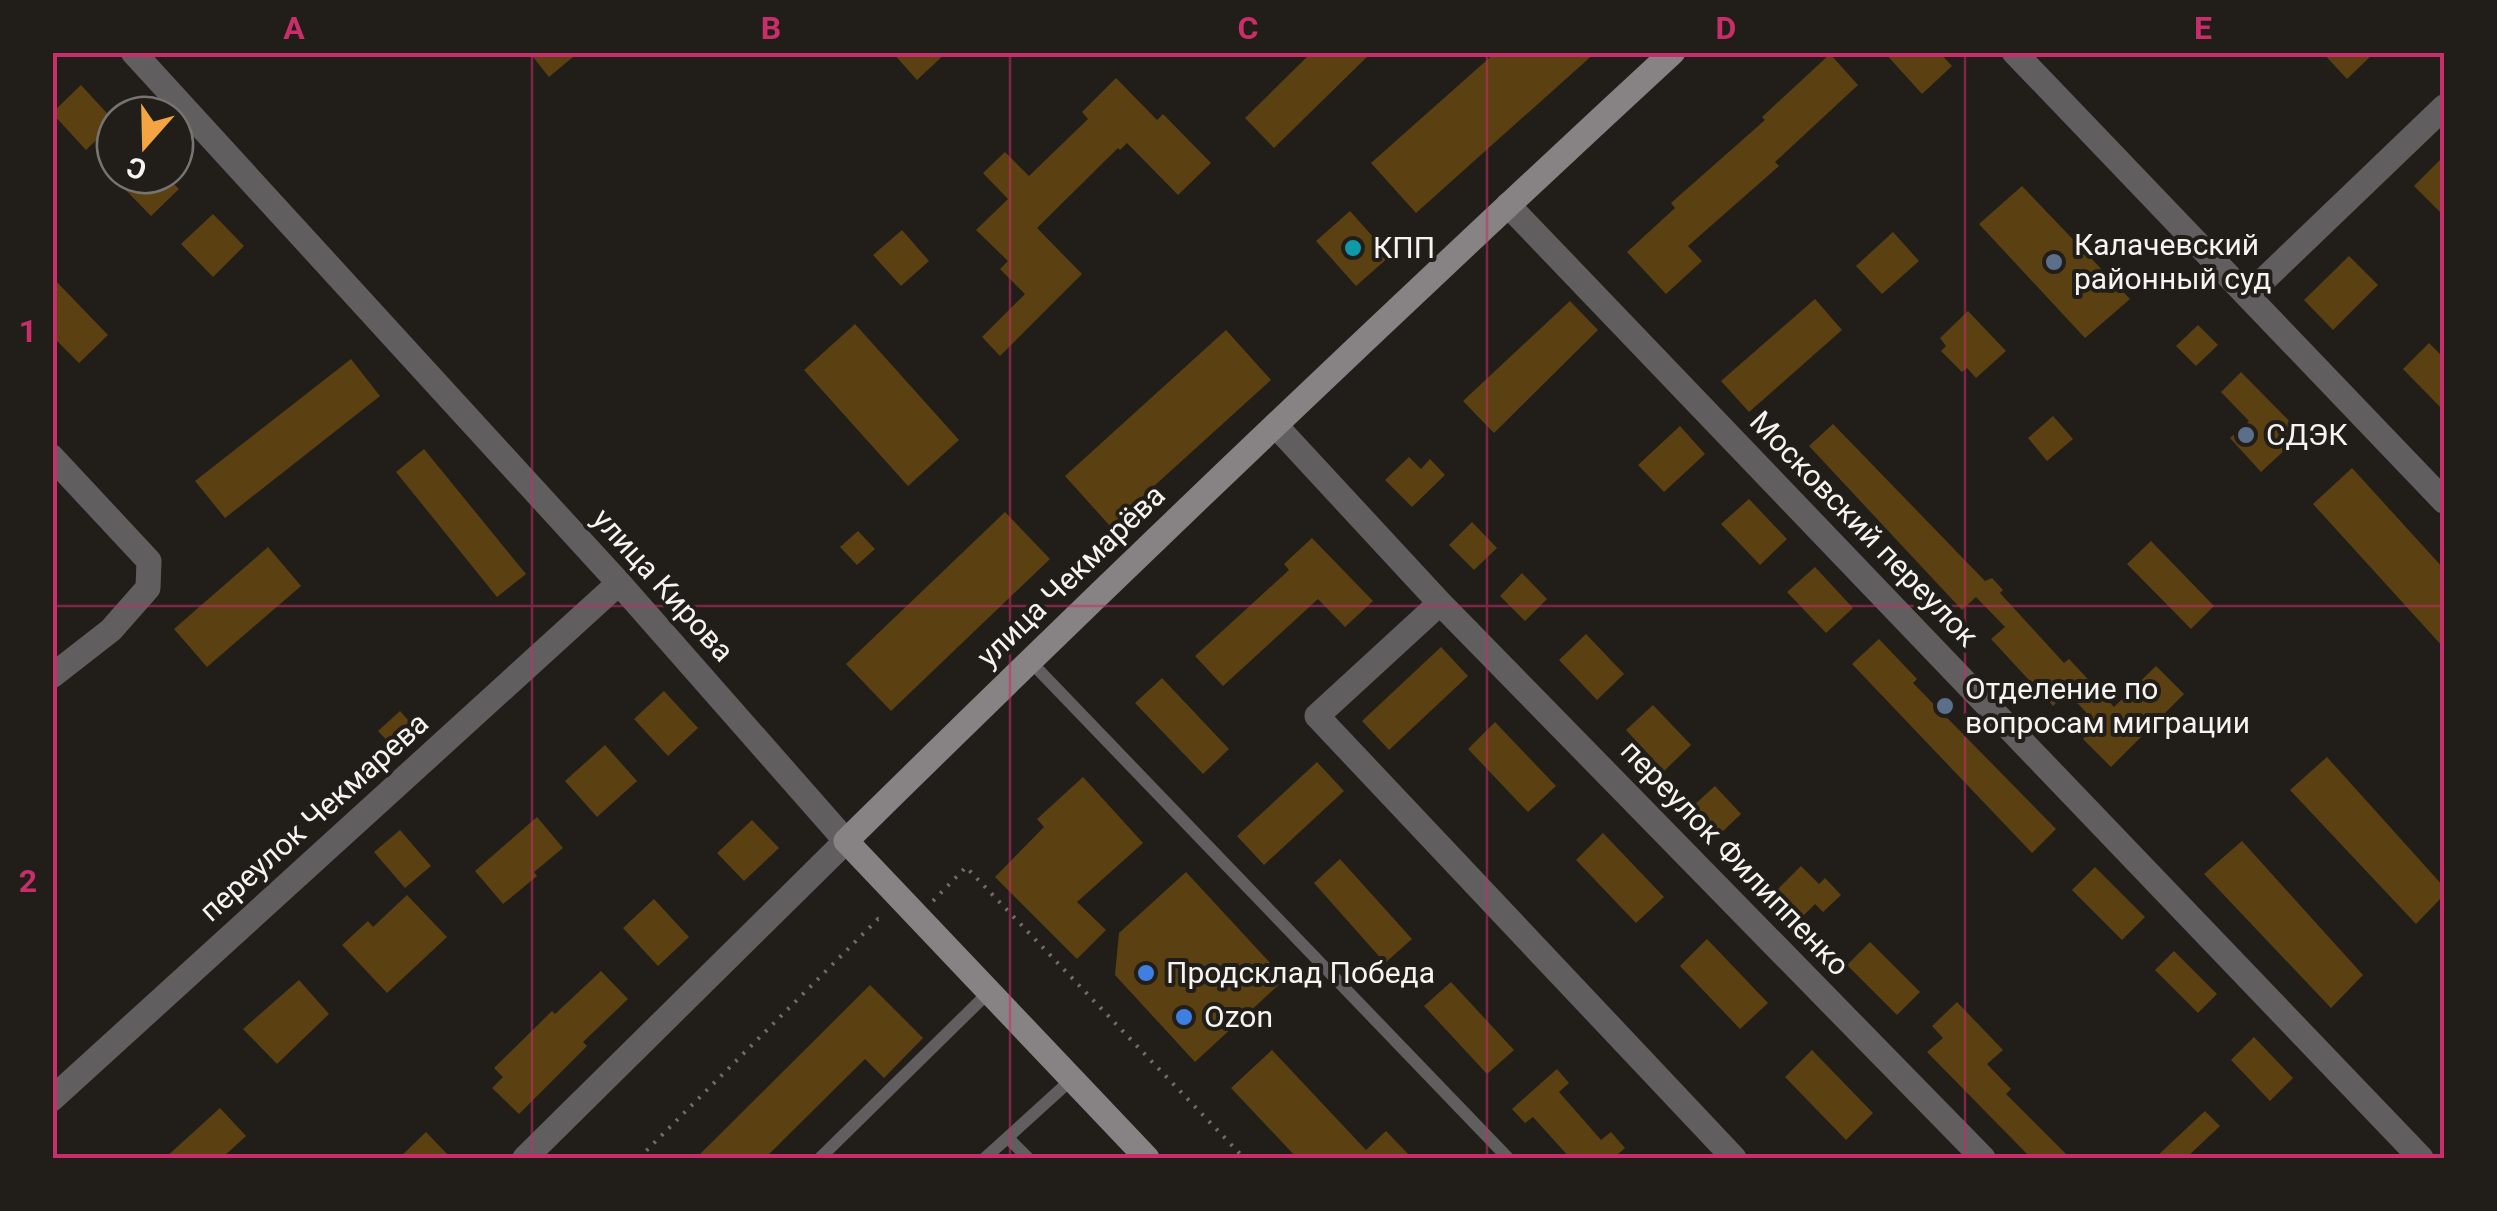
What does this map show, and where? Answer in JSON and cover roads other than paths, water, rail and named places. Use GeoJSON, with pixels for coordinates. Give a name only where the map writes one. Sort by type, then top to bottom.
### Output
{"type":"FeatureCollection","features":[{"type":"Feature","properties":{"kind":"street","name":"улица Кирова"},"geometry":{"type":"LineString","coordinates":[[134,52],[619,583],[846,841],[1148,1158]]}},
{"type":"Feature","properties":{"kind":"street","name":"улица Чекмарёва"},"geometry":{"type":"LineString","coordinates":[[525,1158],[1029,660],[1673,52]]}},
{"type":"Feature","properties":{"kind":"street"},"geometry":{"type":"LineString","coordinates":[[2014,52],[2444,500]]}},
{"type":"Feature","properties":{"kind":"street"},"geometry":{"type":"LineString","coordinates":[[2248,295],[2444,107]]}},
{"type":"Feature","properties":{"kind":"street","name":"Московский переулок"},"geometry":{"type":"LineString","coordinates":[[1508,205],[2422,1158]]}},
{"type":"Feature","properties":{"kind":"street","name":"переулок Филиппенко"},"geometry":{"type":"LineString","coordinates":[[1277,426],[1440,603],[1983,1158]]}},
{"type":"Feature","properties":{"kind":"street"},"geometry":{"type":"LineString","coordinates":[[52,457],[149,562],[148,588],[111,630],[52,676]]}},
{"type":"Feature","properties":{"kind":"street","name":"переулок Чекмарева"},"geometry":{"type":"LineString","coordinates":[[52,1099],[619,583]]}},
{"type":"Feature","properties":{"kind":"street"},"geometry":{"type":"LineString","coordinates":[[1440,603],[1316,716],[1734,1158]]}},
{"type":"Feature","properties":{"kind":"lane"},"geometry":{"type":"LineString","coordinates":[[1029,660],[1508,1158]]}},
{"type":"Feature","properties":{"kind":"lane"},"geometry":{"type":"LineString","coordinates":[[820,1158],[989,992]]}},
{"type":"Feature","properties":{"kind":"lane"},"geometry":{"type":"LineString","coordinates":[[985,1158],[1072,1079]]}},
{"type":"Feature","properties":{"kind":"lane"},"geometry":{"type":"LineString","coordinates":[[1008,1138],[1028,1158]]}},
{"type":"Feature","properties":{"kind":"place","name":"КПП"},"geometry":{"type":"Point","coordinates":[1353,248]}},
{"type":"Feature","properties":{"kind":"place","name":"Калачевский районный суд"},"geometry":{"type":"Point","coordinates":[2054,262]}},
{"type":"Feature","properties":{"kind":"place","name":"СДЭК"},"geometry":{"type":"Point","coordinates":[2246,435]}},
{"type":"Feature","properties":{"kind":"place","name":"Отделение по вопросам миграции"},"geometry":{"type":"Point","coordinates":[1945,706]}},
{"type":"Feature","properties":{"kind":"place","name":"Продсклад Победа"},"geometry":{"type":"Point","coordinates":[1146,973]}},
{"type":"Feature","properties":{"kind":"place","name":"Ozon"},"geometry":{"type":"Point","coordinates":[1184,1017]}}]}
